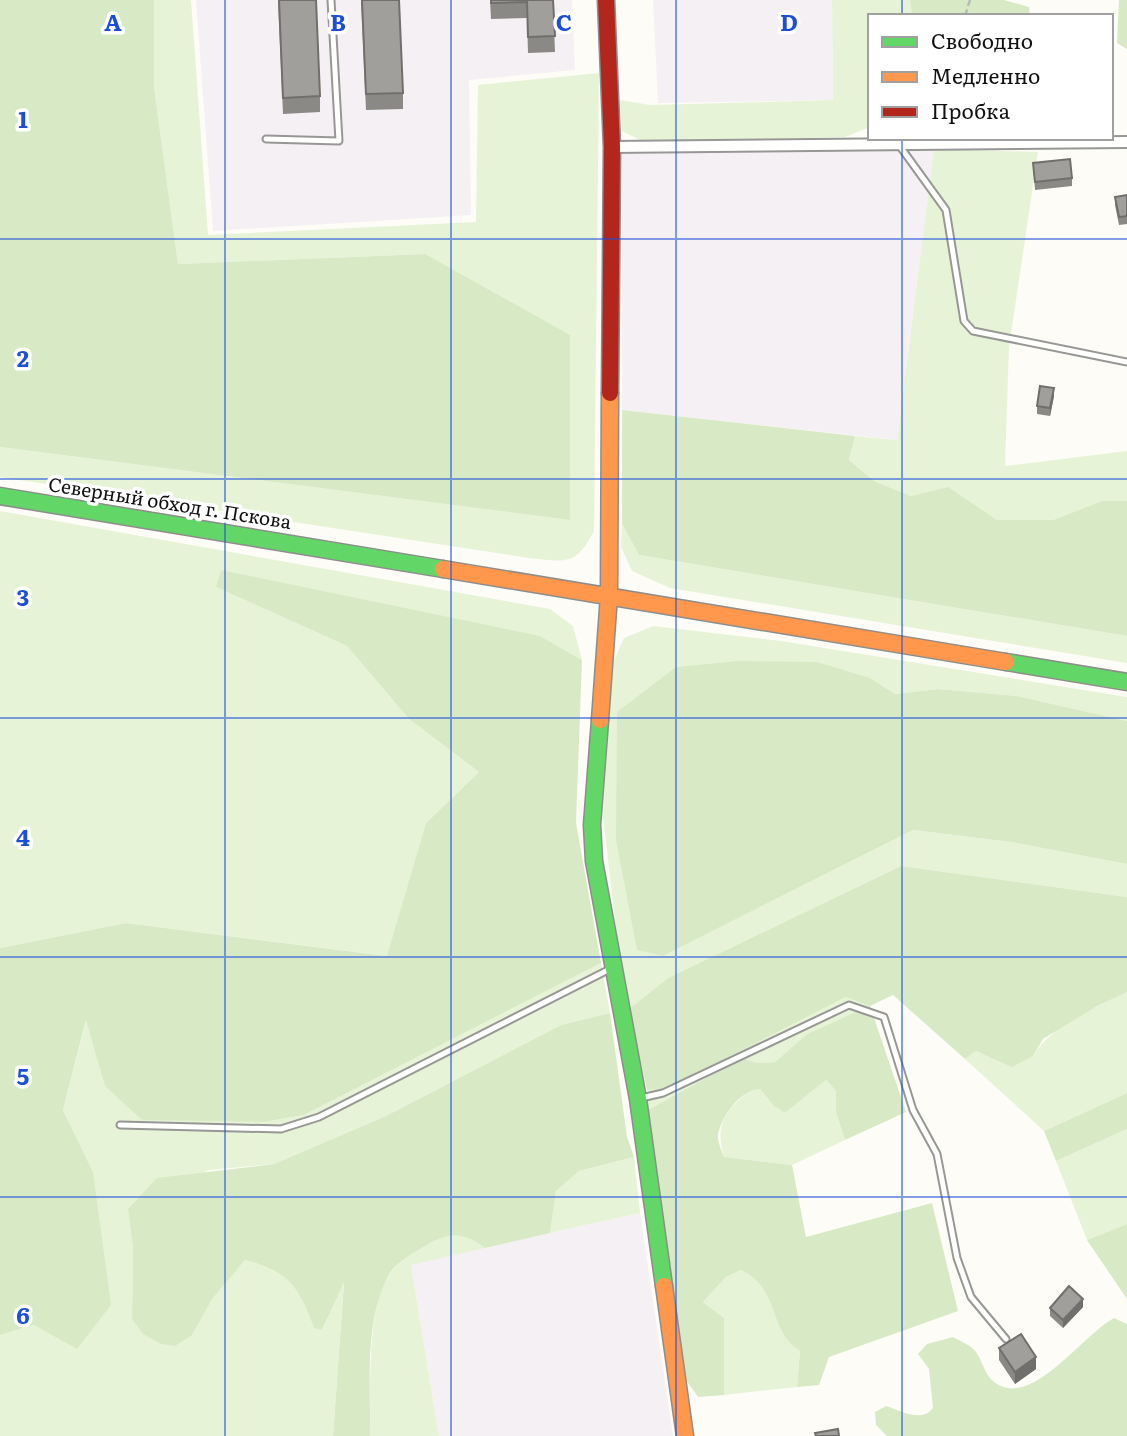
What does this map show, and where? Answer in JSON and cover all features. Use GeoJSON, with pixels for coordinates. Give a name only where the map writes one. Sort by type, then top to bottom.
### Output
{"type":"FeatureCollection","features":[{"type":"Feature","properties":{"kind":"main road"},"geometry":{"type":"LineString","coordinates":[[606,0],[612,147],[609,595],[592,825],[594,861],[638,1099],[685,1436]]}},
{"type":"Feature","properties":{"kind":"main road","name":"Северный обход г. Пскова"},"geometry":{"type":"LineString","coordinates":[[0,496],[1127,682]]}},
{"type":"Feature","properties":{"kind":"street"},"geometry":{"type":"LineString","coordinates":[[612,147],[1127,142]]}},
{"type":"Feature","properties":{"kind":"lane"},"geometry":{"type":"LineString","coordinates":[[266,139],[339,141],[331,0]]}},
{"type":"Feature","properties":{"kind":"lane"},"geometry":{"type":"LineString","coordinates":[[899,145],[946,210],[964,321],[973,331],[1127,362]]}},
{"type":"Feature","properties":{"kind":"lane"},"geometry":{"type":"LineString","coordinates":[[120,1125],[281,1129],[319,1117],[613,967]]}},
{"type":"Feature","properties":{"kind":"lane"},"geometry":{"type":"LineString","coordinates":[[638,1099],[663,1093],[849,1005],[884,1017],[913,1110],[937,1154],[957,1258],[971,1297],[1006,1339]]}},
{"type":"Feature","properties":{"kind":"shaded area"},"geometry":{"type":"Polygon","coordinates":[[[196,0],[572,0],[575,70],[469,80],[471,215],[213,231],[196,0]]]}},
{"type":"Feature","properties":{"kind":"shaded area"},"geometry":{"type":"Polygon","coordinates":[[[653,0],[832,0],[833,100],[658,103],[653,0]]]}},
{"type":"Feature","properties":{"kind":"shaded area"},"geometry":{"type":"Polygon","coordinates":[[[934,149],[897,440],[622,410],[622,154],[934,149]]]}},
{"type":"Feature","properties":{"kind":"shaded area"},"geometry":{"type":"Polygon","coordinates":[[[640,1213],[673,1436],[439,1436],[411,1264],[640,1213]]]}},
{"type":"Feature","properties":{"kind":"green space"},"geometry":{"type":"Polygon","coordinates":[[[0,0],[154,0],[154,87],[178,264],[425,254],[570,335],[570,520],[0,447],[0,0]]]}},
{"type":"Feature","properties":{"kind":"green space"},"geometry":{"type":"Polygon","coordinates":[[[154,0],[191,0],[208,235],[476,222],[478,85],[599,73],[594,531],[575,556],[561,560],[529,558],[0,477],[0,447],[570,520],[425,254],[178,264],[154,87],[154,0]]]}},
{"type":"Feature","properties":{"kind":"green space"},"geometry":{"type":"Polygon","coordinates":[[[832,0],[910,0],[912,14],[868,14],[868,128],[845,137],[644,142],[622,131],[620,100],[650,105],[833,100],[832,0]]]}},
{"type":"Feature","properties":{"kind":"green space"},"geometry":{"type":"Polygon","coordinates":[[[910,0],[1004,0],[1029,7],[1030,14],[912,14],[910,0]]]}},
{"type":"Feature","properties":{"kind":"green space"},"geometry":{"type":"Polygon","coordinates":[[[1119,0],[1127,0],[1127,49],[1117,43],[1119,0]]]}},
{"type":"Feature","properties":{"kind":"green space"},"geometry":{"type":"Polygon","coordinates":[[[934,149],[1038,152],[1009,347],[1005,466],[1127,451],[1127,501],[1102,501],[1053,520],[997,520],[948,488],[911,496],[874,481],[849,460],[855,436],[897,440],[934,149]]]}},
{"type":"Feature","properties":{"kind":"green space"},"geometry":{"type":"Polygon","coordinates":[[[622,410],[855,436],[849,460],[874,481],[911,496],[948,487],[997,520],[1053,520],[1102,501],[1127,501],[1127,636],[639,555],[622,524],[622,410]]]}},
{"type":"Feature","properties":{"kind":"green space"},"geometry":{"type":"Polygon","coordinates":[[[0,511],[550,609],[573,626],[582,660],[540,636],[216,587],[347,646],[409,719],[479,772],[426,823],[388,956],[126,923],[0,948],[0,511]]]}},
{"type":"Feature","properties":{"kind":"green space"},"geometry":{"type":"Polygon","coordinates":[[[622,524],[639,555],[1127,636],[1127,663],[670,588],[632,571],[621,547],[622,524]]]}},
{"type":"Feature","properties":{"kind":"green space"},"geometry":{"type":"Polygon","coordinates":[[[221,570],[540,636],[582,660],[576,823],[601,963],[304,1115],[264,1122],[142,1120],[105,1086],[86,1020],[63,1110],[93,1172],[111,1305],[77,1349],[34,1325],[0,1335],[0,948],[126,923],[387,956],[426,823],[479,772],[409,719],[347,646],[216,587],[221,570]]]}},
{"type":"Feature","properties":{"kind":"green space"},"geometry":{"type":"Polygon","coordinates":[[[653,626],[781,641],[1127,697],[1127,721],[1017,696],[938,689],[895,694],[870,678],[663,956],[913,830],[1011,842],[1127,864],[1127,897],[901,866],[668,978],[629,1009],[616,930],[603,815],[612,665],[624,638],[653,626]]]}},
{"type":"Feature","properties":{"kind":"green space"},"geometry":{"type":"Polygon","coordinates":[[[739,661],[817,662],[870,678],[895,694],[938,689],[1017,696],[1127,721],[1127,864],[1011,842],[913,830],[663,956],[637,950],[616,840],[617,712],[676,667],[739,661]]]}},
{"type":"Feature","properties":{"kind":"green space"},"geometry":{"type":"Polygon","coordinates":[[[901,866],[1127,897],[1127,992],[1097,1006],[1043,1039],[1033,1056],[1012,1067],[976,1051],[965,1059],[893,995],[870,1006],[906,1112],[845,1140],[836,1112],[836,1091],[826,1080],[785,1113],[774,1106],[760,1089],[739,1099],[727,1113],[718,1135],[724,1157],[792,1165],[806,1237],[932,1203],[958,1311],[829,1357],[819,1385],[797,1387],[800,1351],[782,1333],[762,1288],[754,1278],[741,1270],[726,1277],[703,1302],[724,1318],[724,1395],[698,1397],[686,1380],[648,1110],[742,1058],[757,1063],[775,1062],[807,1034],[869,1006],[846,997],[666,1089],[647,1090],[629,1009],[668,978],[901,866]]]}},
{"type":"Feature","properties":{"kind":"green space"},"geometry":{"type":"Polygon","coordinates":[[[601,963],[610,1013],[561,1025],[386,1116],[274,1164],[209,1170],[128,1209],[133,1249],[132,1319],[192,1335],[211,1299],[245,1260],[272,1269],[290,1282],[303,1301],[314,1328],[323,1329],[344,1279],[333,1436],[0,1436],[0,1335],[34,1325],[93,1172],[63,1110],[87,1018],[105,1086],[264,1122],[304,1115],[601,963]]]}},
{"type":"Feature","properties":{"kind":"green space"},"geometry":{"type":"Polygon","coordinates":[[[1127,992],[1127,1093],[1044,1131],[965,1059],[976,1051],[990,1057],[1033,1056],[1062,1026],[1127,992]]]}},
{"type":"Feature","properties":{"kind":"green space"},"geometry":{"type":"Polygon","coordinates":[[[846,997],[870,1006],[807,1034],[775,1062],[757,1063],[742,1058],[648,1110],[647,1090],[666,1089],[846,997]]]}},
{"type":"Feature","properties":{"kind":"green space"},"geometry":{"type":"Polygon","coordinates":[[[610,1013],[627,1137],[634,1157],[579,1171],[556,1191],[550,1233],[485,1248],[470,1239],[449,1236],[421,1248],[393,1269],[386,1280],[374,1317],[370,1436],[333,1436],[344,1282],[322,1330],[314,1328],[303,1302],[290,1283],[272,1270],[245,1260],[212,1299],[192,1335],[175,1346],[161,1344],[143,1334],[132,1319],[133,1249],[128,1209],[157,1178],[274,1164],[386,1116],[561,1025],[610,1013]]]}},
{"type":"Feature","properties":{"kind":"green space"},"geometry":{"type":"Polygon","coordinates":[[[826,1080],[836,1091],[836,1112],[845,1140],[792,1165],[724,1157],[720,1135],[724,1118],[751,1089],[760,1089],[774,1106],[785,1113],[826,1080]]]}},
{"type":"Feature","properties":{"kind":"green space"},"geometry":{"type":"Polygon","coordinates":[[[1127,1093],[1127,1129],[1056,1161],[1044,1131],[1127,1093]]]}},
{"type":"Feature","properties":{"kind":"green space"},"geometry":{"type":"Polygon","coordinates":[[[1127,1129],[1127,1224],[1087,1240],[1056,1161],[1127,1129]]]}},
{"type":"Feature","properties":{"kind":"green space"},"geometry":{"type":"Polygon","coordinates":[[[634,1157],[640,1213],[550,1233],[556,1191],[579,1171],[634,1157]]]}},
{"type":"Feature","properties":{"kind":"green space"},"geometry":{"type":"Polygon","coordinates":[[[1127,1224],[1127,1299],[1087,1240],[1127,1224]]]}},
{"type":"Feature","properties":{"kind":"green space"},"geometry":{"type":"Polygon","coordinates":[[[444,1235],[470,1236],[485,1248],[411,1265],[439,1436],[370,1436],[371,1353],[381,1290],[388,1276],[400,1264],[444,1235]]]}},
{"type":"Feature","properties":{"kind":"green space"},"geometry":{"type":"Polygon","coordinates":[[[741,1270],[754,1278],[762,1288],[782,1333],[800,1351],[797,1387],[724,1395],[724,1318],[703,1302],[726,1277],[741,1270]]]}},
{"type":"Feature","properties":{"kind":"green space"},"geometry":{"type":"Polygon","coordinates":[[[1114,1318],[1127,1324],[1127,1436],[887,1436],[876,1425],[875,1412],[886,1406],[917,1415],[923,1415],[933,1408],[929,1369],[918,1354],[927,1344],[953,1337],[974,1350],[995,1383],[1015,1388],[1029,1385],[1044,1376],[1114,1318]]]}},
{"type":"Feature","properties":{"kind":"building"},"geometry":{"type":"Polygon","coordinates":[[[279,0],[316,0],[320,96],[283,98],[279,0]]]}},
{"type":"Feature","properties":{"kind":"building"},"geometry":{"type":"Polygon","coordinates":[[[362,0],[399,0],[403,93],[366,94],[362,0]]]}},
{"type":"Feature","properties":{"kind":"building"},"geometry":{"type":"Polygon","coordinates":[[[491,0],[553,0],[555,36],[528,37],[527,2],[491,3],[491,0]]]}},
{"type":"Feature","properties":{"kind":"building"},"geometry":{"type":"Polygon","coordinates":[[[1070,159],[1072,178],[1035,182],[1033,163],[1070,159]]]}},
{"type":"Feature","properties":{"kind":"building"},"geometry":{"type":"Polygon","coordinates":[[[1127,195],[1127,216],[1119,217],[1115,197],[1127,195]]]}},
{"type":"Feature","properties":{"kind":"building"},"geometry":{"type":"Polygon","coordinates":[[[1040,386],[1054,388],[1050,408],[1037,406],[1040,386]]]}},
{"type":"Feature","properties":{"kind":"building"},"geometry":{"type":"Polygon","coordinates":[[[1069,1286],[1083,1299],[1063,1320],[1050,1308],[1069,1286]]]}},
{"type":"Feature","properties":{"kind":"building"},"geometry":{"type":"Polygon","coordinates":[[[1021,1334],[1036,1357],[1015,1372],[999,1348],[1021,1334]]]}},
{"type":"Feature","properties":{"kind":"building"},"geometry":{"type":"Polygon","coordinates":[[[838,1429],[839,1436],[816,1436],[815,1433],[838,1429]]]}},
{"type":"Feature","properties":{"kind":"traffic: fast"},"geometry":{"type":"LineString","coordinates":[[0,496],[443,569]]}},
{"type":"Feature","properties":{"kind":"traffic: fast"},"geometry":{"type":"LineString","coordinates":[[1006,662],[1127,682]]}},
{"type":"Feature","properties":{"kind":"traffic: fast"},"geometry":{"type":"LineString","coordinates":[[600,720],[592,825],[594,861],[638,1099],[664,1286]]}},
{"type":"Feature","properties":{"kind":"traffic: slow"},"geometry":{"type":"LineString","coordinates":[[600,720],[609,595],[610,393]]}},
{"type":"Feature","properties":{"kind":"traffic: slow"},"geometry":{"type":"LineString","coordinates":[[443,569],[1006,662]]}},
{"type":"Feature","properties":{"kind":"traffic: slow"},"geometry":{"type":"LineString","coordinates":[[664,1286],[685,1436]]}},
{"type":"Feature","properties":{"kind":"traffic: jam"},"geometry":{"type":"LineString","coordinates":[[606,0],[612,147],[610,393]]}}]}
